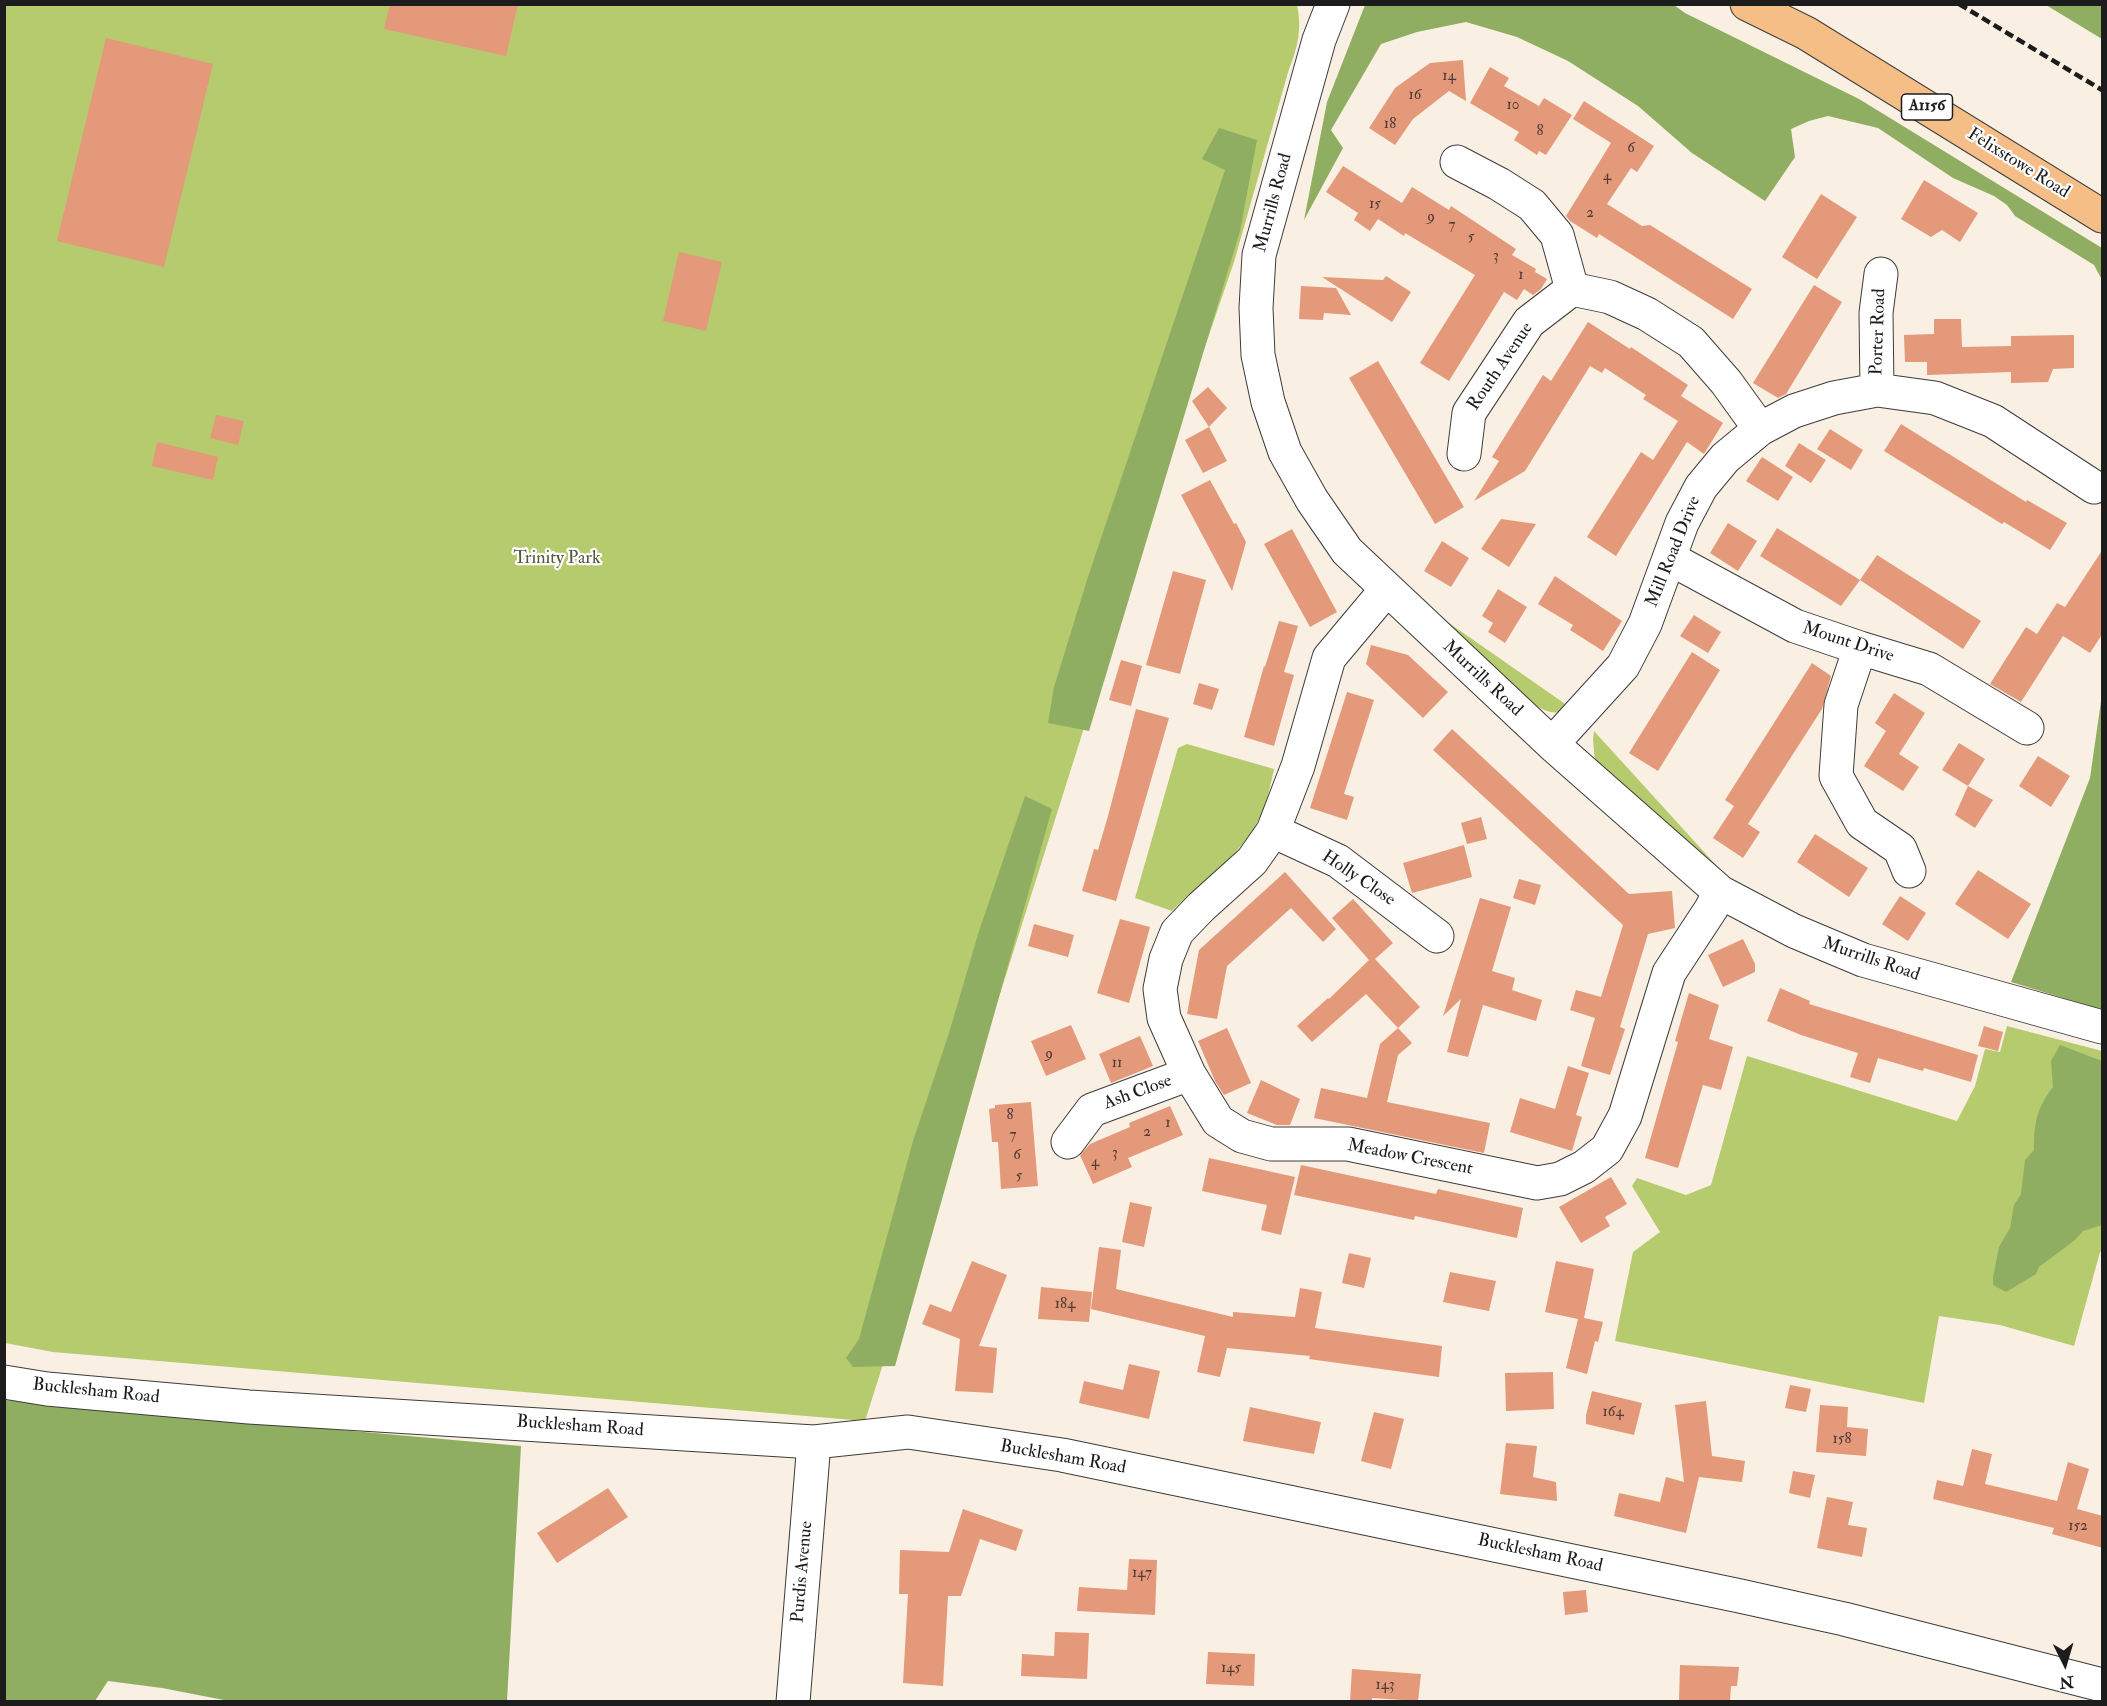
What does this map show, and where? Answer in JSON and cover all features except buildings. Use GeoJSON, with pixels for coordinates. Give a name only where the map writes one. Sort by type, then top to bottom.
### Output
{"type":"FeatureCollection","features":[{"type":"Feature","properties":{"kind":"main road","name":"Felixstowe Road"},"geometry":{"type":"LineString","coordinates":[[1747,4],[1806,33],[2103,216]]}},
{"type":"Feature","properties":{"kind":"street","name":"Murrills Road"},"geometry":{"type":"LineString","coordinates":[[1312,4],[1319,40]]}},
{"type":"Feature","properties":{"kind":"street","name":"Murrills Road"},"geometry":{"type":"LineString","coordinates":[[1333,4],[1319,40],[1258,255],[1256,308],[1258,354],[1268,402],[1285,452],[1312,500],[1347,551],[1552,744],[1720,892],[1794,932],[1863,960],[2103,1027]]}},
{"type":"Feature","properties":{"kind":"street"},"geometry":{"type":"LineString","coordinates":[[1457,162],[1499,184],[1532,205],[1557,235],[1572,289],[1610,297],[1647,314],[1691,342],[1726,382],[1760,429]]}},
{"type":"Feature","properties":{"kind":"street","name":"Porter Road"},"geometry":{"type":"LineString","coordinates":[[1877,390],[1876,313],[1881,274]]}},
{"type":"Feature","properties":{"kind":"street","name":"Routh Avenue"},"geometry":{"type":"LineString","coordinates":[[1464,454],[1469,413],[1529,322],[1572,289]]}},
{"type":"Feature","properties":{"kind":"street","name":"Mill Road Drive"},"geometry":{"type":"LineString","coordinates":[[1552,744],[1623,666],[1645,624],[1682,523],[1701,487],[1725,458],[1760,429],[1794,411],[1834,398],[1877,390],[1935,398],[1993,421],[2094,487]]}},
{"type":"Feature","properties":{"kind":"street","name":"Mount Drive"},"geometry":{"type":"LineString","coordinates":[[1669,558],[1795,626],[1929,669],[2027,728]]}},
{"type":"Feature","properties":{"kind":"street","name":"Meadow Crescent"},"geometry":{"type":"LineString","coordinates":[[1386,590],[1329,658],[1298,766],[1274,831],[1252,861],[1177,932],[1166,959],[1160,990],[1164,1018],[1189,1074],[1218,1121],[1242,1136],[1271,1144],[1348,1144],[1537,1183],[1560,1179],[1584,1167],[1607,1149],[1625,1116],[1669,973],[1720,892]]}},
{"type":"Feature","properties":{"kind":"street"},"geometry":{"type":"LineString","coordinates":[[1860,648],[1841,705],[1836,776],[1862,823],[1900,849],[1909,871]]}},
{"type":"Feature","properties":{"kind":"street","name":"Holly Close"},"geometry":{"type":"LineString","coordinates":[[1274,831],[1338,861],[1437,936]]}},
{"type":"Feature","properties":{"kind":"street","name":"Ash Close"},"geometry":{"type":"LineString","coordinates":[[1068,1142],[1092,1110],[1189,1074]]}},
{"type":"Feature","properties":{"kind":"street","name":"Bucklesham Road"},"geometry":{"type":"LineString","coordinates":[[4,1382],[47,1389],[249,1407],[814,1442],[908,1432],[1062,1455],[1740,1596],[1844,1619],[2103,1685]]}},
{"type":"Feature","properties":{"kind":"street","name":"Purdis Avenue"},"geometry":{"type":"LineString","coordinates":[[793,1701],[814,1442]]}},
{"type":"Feature","properties":{"kind":"green space","name":"Trinity Park"},"geometry":{"type":"Polygon","coordinates":[[[5,5],[1297,5],[1299,30],[1297,45],[1234,262],[1199,364],[865,1421],[53,1352],[5,1343],[5,5]]]}},
{"type":"Feature","properties":{"kind":"green space"},"geometry":{"type":"Polygon","coordinates":[[[1365,5],[1674,5],[1685,13],[1859,99],[2102,248],[2102,280],[2094,265],[2015,216],[2007,205],[1994,196],[1953,178],[1878,128],[1828,116],[1791,129],[1795,157],[1765,201],[1692,153],[1638,106],[1568,61],[1517,37],[1466,22],[1417,32],[1381,44],[1331,130],[1343,148],[1304,220],[1327,102],[1365,5]]]}},
{"type":"Feature","properties":{"kind":"green space"},"geometry":{"type":"Polygon","coordinates":[[[2046,5],[2102,5],[2102,39],[2046,5]]]}},
{"type":"Feature","properties":{"kind":"green space"},"geometry":{"type":"Polygon","coordinates":[[[1219,128],[1257,140],[1240,231],[1089,731],[1048,723],[1054,687],[1088,577],[1225,170],[1202,159],[1219,128]]]}},
{"type":"Feature","properties":{"kind":"green space"},"geometry":{"type":"Polygon","coordinates":[[[1426,607],[1571,708],[1566,711],[1550,712],[1530,702],[1426,607]]]}},
{"type":"Feature","properties":{"kind":"green space"},"geometry":{"type":"Polygon","coordinates":[[[2102,694],[2102,1010],[2011,982],[2090,778],[2102,694]]]}},
{"type":"Feature","properties":{"kind":"green space"},"geometry":{"type":"Polygon","coordinates":[[[1594,731],[1725,875],[1595,762],[1594,731]]]}},
{"type":"Feature","properties":{"kind":"green space"},"geometry":{"type":"Polygon","coordinates":[[[1187,744],[1274,769],[1263,810],[1246,840],[1223,865],[1172,911],[1135,898],[1178,748],[1187,744]]]}},
{"type":"Feature","properties":{"kind":"green space"},"geometry":{"type":"Polygon","coordinates":[[[1025,796],[1052,809],[895,1366],[853,1367],[846,1358],[859,1339],[913,1141],[949,1033],[979,931],[1025,796]]]}},
{"type":"Feature","properties":{"kind":"green space"},"geometry":{"type":"Polygon","coordinates":[[[2007,1026],[2102,1051],[2102,1251],[2074,1346],[2000,1325],[1939,1316],[1924,1403],[1615,1341],[1633,1252],[1660,1232],[1632,1186],[1637,1178],[1686,1195],[1711,1185],[1747,1056],[1957,1121],[1975,1086],[1985,1049],[2000,1052],[2007,1026]]]}},
{"type":"Feature","properties":{"kind":"green space"},"geometry":{"type":"Polygon","coordinates":[[[2060,1045],[2102,1061],[2102,1225],[2083,1231],[2075,1240],[2039,1267],[2036,1274],[2006,1292],[1993,1285],[1999,1247],[2010,1228],[2014,1205],[2021,1194],[2025,1160],[2034,1150],[2037,1117],[2053,1087],[2051,1061],[2060,1045]]]}},
{"type":"Feature","properties":{"kind":"green space"},"geometry":{"type":"Polygon","coordinates":[[[4,1400],[521,1446],[507,1701],[229,1701],[162,1688],[108,1681],[95,1701],[5,1701],[4,1400]]]}},
{"type":"Feature","properties":{"kind":"railway"},"geometry":{"type":"LineString","coordinates":[[1959,4],[2102,90]]}}]}
